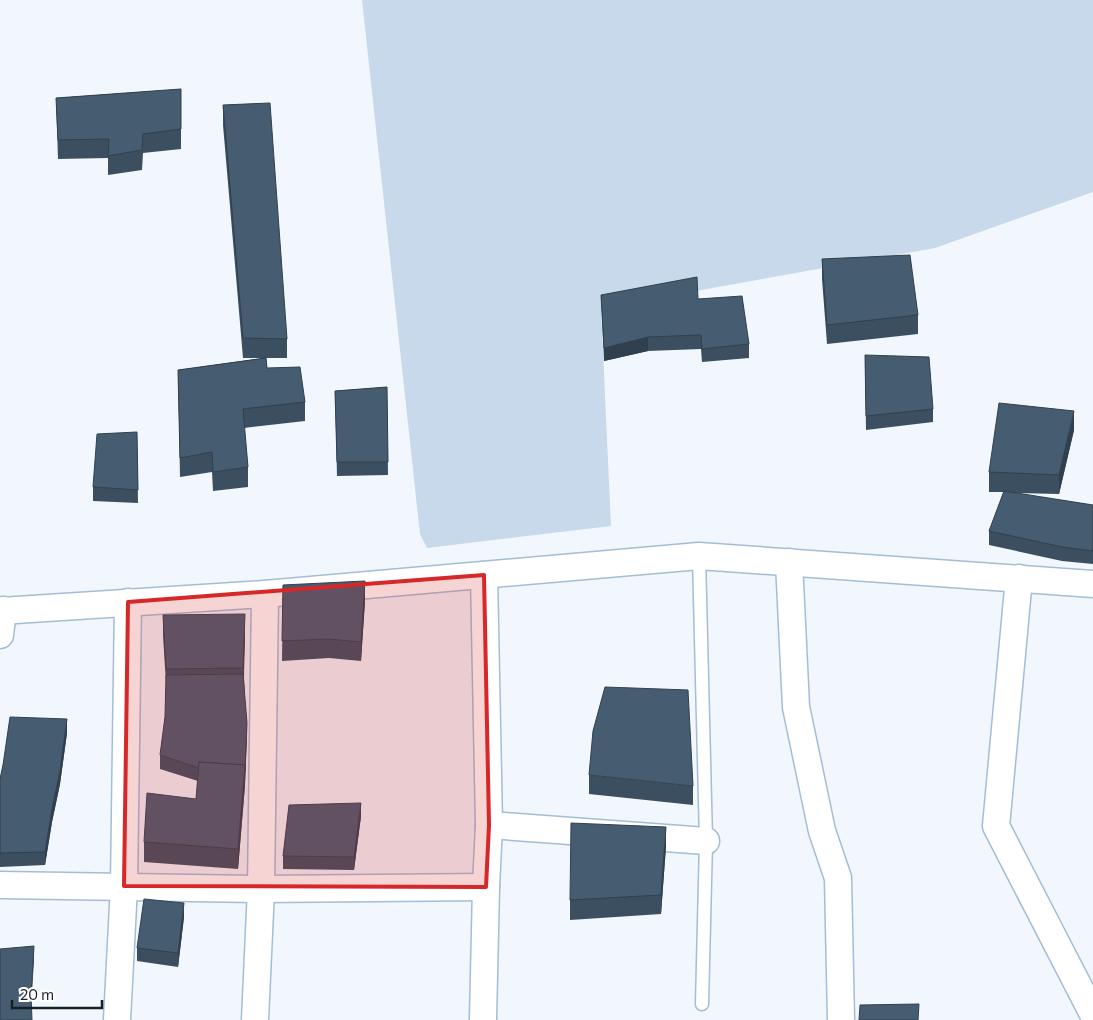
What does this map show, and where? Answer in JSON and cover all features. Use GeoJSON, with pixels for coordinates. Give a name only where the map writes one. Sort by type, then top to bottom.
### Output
{"type":"FeatureCollection","features":[{"type":"Feature","properties":{"kind":"street"},"geometry":{"type":"LineString","coordinates":[[1,619],[128,602],[264,594],[699,556],[1093,584]]}},
{"type":"Feature","properties":{"kind":"street"},"geometry":{"type":"LineString","coordinates":[[789,562],[796,707],[822,831],[838,878],[841,1020]]}},
{"type":"Feature","properties":{"kind":"street"},"geometry":{"type":"LineString","coordinates":[[483,1020],[489,825],[484,575]]}},
{"type":"Feature","properties":{"kind":"street"},"geometry":{"type":"LineString","coordinates":[[1019,578],[996,826],[1093,1014]]}},
{"type":"Feature","properties":{"kind":"street"},"geometry":{"type":"LineString","coordinates":[[255,1020],[262,890],[264,594]]}},
{"type":"Feature","properties":{"kind":"street"},"geometry":{"type":"LineString","coordinates":[[117,1020],[124,886],[128,602]]}},
{"type":"Feature","properties":{"kind":"street"},"geometry":{"type":"LineString","coordinates":[[489,825],[706,841]]}},
{"type":"Feature","properties":{"kind":"street"},"geometry":{"type":"LineString","coordinates":[[0,885],[262,890],[486,887]]}},
{"type":"Feature","properties":{"kind":"lane"},"geometry":{"type":"LineString","coordinates":[[699,556],[706,841],[702,1004]]}},
{"type":"Feature","properties":{"kind":"highlighted area"},"geometry":{"type":"Polygon","coordinates":[[[484,575],[489,825],[486,887],[124,886],[128,602],[484,575]]]}},
{"type":"Feature","properties":{"kind":"shaded area"},"geometry":{"type":"Polygon","coordinates":[[[362,0],[1093,0],[1093,192],[935,248],[601,308],[611,526],[427,548],[420,534],[362,0]]]}},
{"type":"Feature","properties":{"kind":"building"},"geometry":{"type":"Polygon","coordinates":[[[181,89],[181,129],[143,134],[142,150],[108,156],[109,139],[58,140],[56,98],[181,89]]]}},
{"type":"Feature","properties":{"kind":"building"},"geometry":{"type":"Polygon","coordinates":[[[270,103],[287,339],[243,338],[223,105],[270,103]]]}},
{"type":"Feature","properties":{"kind":"building"},"geometry":{"type":"Polygon","coordinates":[[[910,255],[918,315],[827,325],[822,259],[910,255]]]}},
{"type":"Feature","properties":{"kind":"building"},"geometry":{"type":"Polygon","coordinates":[[[697,277],[698,299],[742,296],[749,344],[702,349],[701,335],[648,337],[604,348],[601,295],[697,277]]]}},
{"type":"Feature","properties":{"kind":"building"},"geometry":{"type":"Polygon","coordinates":[[[865,355],[929,357],[933,409],[866,416],[865,355]]]}},
{"type":"Feature","properties":{"kind":"building"},"geometry":{"type":"Polygon","coordinates":[[[266,358],[267,368],[300,367],[305,402],[243,409],[248,467],[213,472],[212,452],[180,458],[178,370],[266,358]]]}},
{"type":"Feature","properties":{"kind":"building"},"geometry":{"type":"Polygon","coordinates":[[[387,387],[388,462],[337,462],[335,391],[387,387]]]}},
{"type":"Feature","properties":{"kind":"building"},"geometry":{"type":"Polygon","coordinates":[[[999,403],[1074,411],[1059,475],[989,472],[999,403]]]}},
{"type":"Feature","properties":{"kind":"building"},"geometry":{"type":"Polygon","coordinates":[[[137,432],[138,490],[93,487],[97,434],[137,432]]]}},
{"type":"Feature","properties":{"kind":"building"},"geometry":{"type":"Polygon","coordinates":[[[1004,491],[1093,505],[1093,551],[1062,547],[989,531],[1004,491]]]}},
{"type":"Feature","properties":{"kind":"building"},"geometry":{"type":"Polygon","coordinates":[[[365,581],[361,642],[329,639],[282,641],[283,585],[365,581]]]}},
{"type":"Feature","properties":{"kind":"building"},"geometry":{"type":"Polygon","coordinates":[[[245,614],[243,668],[166,669],[163,615],[245,614]]]}},
{"type":"Feature","properties":{"kind":"building"},"geometry":{"type":"Polygon","coordinates":[[[243,674],[247,723],[245,771],[245,765],[199,762],[199,768],[160,755],[165,717],[166,675],[243,674]]]}},
{"type":"Feature","properties":{"kind":"building"},"geometry":{"type":"Polygon","coordinates":[[[605,687],[688,690],[693,786],[589,775],[593,731],[605,687]]]}},
{"type":"Feature","properties":{"kind":"building"},"geometry":{"type":"Polygon","coordinates":[[[10,717],[67,719],[60,771],[45,852],[0,853],[0,779],[10,717]]]}},
{"type":"Feature","properties":{"kind":"building"},"geometry":{"type":"Polygon","coordinates":[[[199,762],[245,765],[238,849],[144,842],[147,793],[196,799],[199,762]]]}},
{"type":"Feature","properties":{"kind":"building"},"geometry":{"type":"Polygon","coordinates":[[[361,803],[354,857],[283,856],[289,805],[361,803]]]}},
{"type":"Feature","properties":{"kind":"building"},"geometry":{"type":"Polygon","coordinates":[[[571,823],[666,827],[661,895],[570,900],[571,823]]]}},
{"type":"Feature","properties":{"kind":"building"},"geometry":{"type":"Polygon","coordinates":[[[144,899],[184,903],[178,953],[137,948],[144,899]]]}},
{"type":"Feature","properties":{"kind":"building"},"geometry":{"type":"Polygon","coordinates":[[[34,946],[31,995],[32,1020],[0,1020],[0,949],[34,946]]]}},
{"type":"Feature","properties":{"kind":"building"},"geometry":{"type":"Polygon","coordinates":[[[919,1004],[918,1020],[859,1020],[860,1005],[919,1004]]]}}]}
